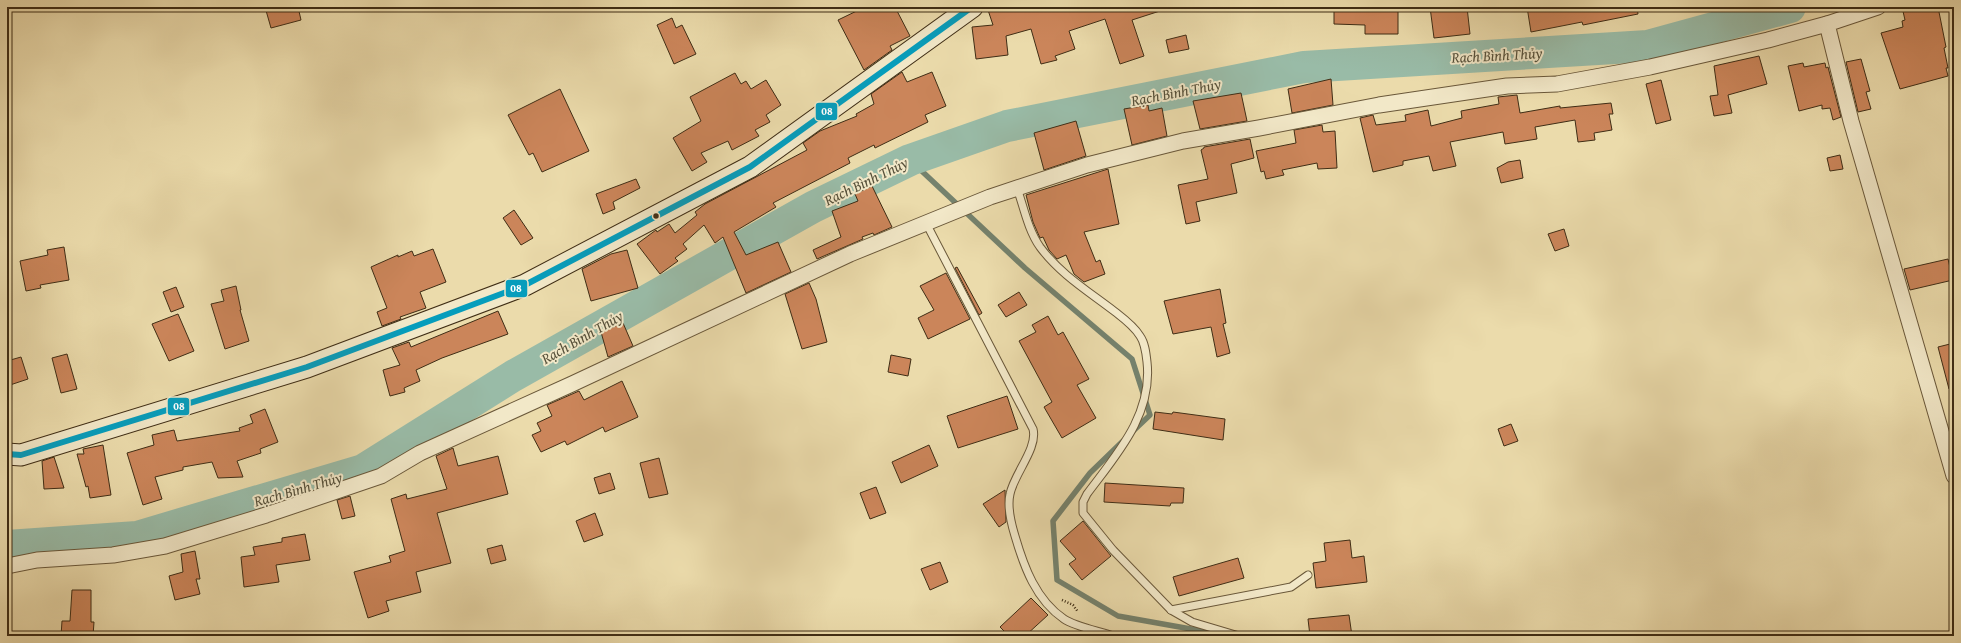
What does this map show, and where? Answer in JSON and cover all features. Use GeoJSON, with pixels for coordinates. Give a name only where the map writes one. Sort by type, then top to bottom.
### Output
{"type":"FeatureCollection","features":[{"type":"Feature","properties":{"kind":"main road"},"geometry":{"type":"LineString","coordinates":[[7,454],[21,455],[307,367],[525,285],[750,167],[972,7]]}},
{"type":"Feature","properties":{"kind":"street"},"geometry":{"type":"LineString","coordinates":[[7,566],[37,560],[113,555],[165,546],[266,515],[381,476],[420,453],[572,384],[850,254],[990,197],[1087,165],[1183,141],[1379,105],[1507,86],[1556,84],[1650,67],[1827,24],[1878,7]]}},
{"type":"Feature","properties":{"kind":"street"},"geometry":{"type":"LineString","coordinates":[[1827,24],[1851,121],[1954,476]]}},
{"type":"Feature","properties":{"kind":"lane"},"geometry":{"type":"LineString","coordinates":[[1017,188],[1029,226],[1040,248],[1070,279],[1126,320],[1140,336],[1144,345],[1148,377],[1145,398],[1141,411],[1123,446],[1087,494],[1082,508],[1083,513],[1094,528],[1171,610],[1192,622],[1239,636]]}},
{"type":"Feature","properties":{"kind":"lane"},"geometry":{"type":"LineString","coordinates":[[926,223],[1033,429],[1034,439],[1013,484],[1008,505],[1025,568],[1043,598],[1065,619],[1113,636]]}},
{"type":"Feature","properties":{"kind":"lane"},"geometry":{"type":"LineString","coordinates":[[1171,610],[1291,587],[1308,575]]}},
{"type":"Feature","properties":{"kind":"path"},"geometry":{"type":"LineString","coordinates":[[1060,600],[1073,605],[1082,618]]}},
{"type":"Feature","properties":{"kind":"building"},"geometry":{"type":"Polygon","coordinates":[[[265,7],[298,7],[301,20],[271,28],[265,7]]]}},
{"type":"Feature","properties":{"kind":"building"},"geometry":{"type":"Polygon","coordinates":[[[865,7],[895,7],[910,36],[890,46],[892,50],[864,70],[838,20],[865,7]]]}},
{"type":"Feature","properties":{"kind":"building"},"geometry":{"type":"Polygon","coordinates":[[[987,7],[1162,7],[1163,10],[1132,20],[1144,56],[1120,64],[1105,19],[1069,31],[1075,49],[1055,56],[1057,60],[1041,64],[1031,29],[1006,36],[1008,55],[976,59],[972,27],[993,25],[987,7]]]}},
{"type":"Feature","properties":{"kind":"building"},"geometry":{"type":"Polygon","coordinates":[[[1334,7],[1398,7],[1398,34],[1365,34],[1365,25],[1334,24],[1334,7]]]}},
{"type":"Feature","properties":{"kind":"building"},"geometry":{"type":"Polygon","coordinates":[[[1430,7],[1467,7],[1470,34],[1434,38],[1430,7]]]}},
{"type":"Feature","properties":{"kind":"building"},"geometry":{"type":"Polygon","coordinates":[[[1527,7],[1637,7],[1638,14],[1583,25],[1582,22],[1531,32],[1527,7]]]}},
{"type":"Feature","properties":{"kind":"building"},"geometry":{"type":"Polygon","coordinates":[[[1902,7],[1938,7],[1946,47],[1944,48],[1948,76],[1900,89],[1881,33],[1903,27],[1902,21],[1905,20],[1902,7]]]}},
{"type":"Feature","properties":{"kind":"building"},"geometry":{"type":"Polygon","coordinates":[[[672,18],[676,28],[682,25],[696,54],[674,64],[657,25],[672,18]]]}},
{"type":"Feature","properties":{"kind":"building"},"geometry":{"type":"Polygon","coordinates":[[[1186,35],[1189,49],[1169,53],[1166,40],[1186,35]]]}},
{"type":"Feature","properties":{"kind":"building"},"geometry":{"type":"Polygon","coordinates":[[[1759,56],[1767,84],[1728,95],[1732,113],[1714,116],[1710,96],[1718,95],[1714,66],[1759,56]]]}},
{"type":"Feature","properties":{"kind":"building"},"geometry":{"type":"Polygon","coordinates":[[[1861,59],[1870,91],[1866,92],[1871,109],[1858,112],[1846,62],[1861,59]]]}},
{"type":"Feature","properties":{"kind":"building"},"geometry":{"type":"Polygon","coordinates":[[[1803,63],[1804,67],[1825,63],[1826,68],[1828,67],[1841,117],[1833,120],[1830,108],[1822,109],[1822,105],[1799,111],[1788,66],[1803,63]]]}},
{"type":"Feature","properties":{"kind":"building"},"geometry":{"type":"Polygon","coordinates":[[[902,72],[907,82],[932,72],[946,106],[925,115],[928,122],[875,148],[874,145],[848,158],[850,163],[773,203],[776,207],[734,232],[746,255],[778,242],[791,272],[746,293],[723,237],[715,243],[704,225],[683,244],[687,249],[675,258],[678,261],[660,274],[637,244],[656,230],[657,232],[669,224],[675,233],[697,215],[695,212],[705,204],[807,150],[803,143],[820,131],[857,116],[856,114],[874,104],[871,94],[902,72]]]}},
{"type":"Feature","properties":{"kind":"building"},"geometry":{"type":"Polygon","coordinates":[[[735,73],[741,84],[746,81],[751,89],[766,80],[781,105],[766,115],[770,122],[755,130],[759,136],[732,150],[728,141],[701,153],[707,162],[692,171],[673,138],[701,121],[690,97],[735,73]]]}},
{"type":"Feature","properties":{"kind":"building"},"geometry":{"type":"Polygon","coordinates":[[[1331,79],[1333,105],[1292,113],[1288,89],[1331,79]]]}},
{"type":"Feature","properties":{"kind":"building"},"geometry":{"type":"Polygon","coordinates":[[[1661,80],[1671,120],[1656,124],[1646,84],[1661,80]]]}},
{"type":"Feature","properties":{"kind":"building"},"geometry":{"type":"Polygon","coordinates":[[[560,89],[589,151],[542,172],[533,153],[529,155],[508,115],[560,89]]]}},
{"type":"Feature","properties":{"kind":"building"},"geometry":{"type":"Polygon","coordinates":[[[1241,93],[1247,121],[1200,129],[1193,101],[1241,93]]]}},
{"type":"Feature","properties":{"kind":"building"},"geometry":{"type":"Polygon","coordinates":[[[1517,95],[1520,113],[1560,106],[1560,108],[1611,103],[1613,114],[1609,114],[1612,130],[1594,133],[1595,140],[1578,142],[1575,120],[1535,127],[1537,139],[1505,144],[1503,132],[1450,142],[1456,166],[1433,171],[1429,156],[1403,161],[1403,165],[1373,172],[1360,118],[1373,115],[1376,125],[1406,121],[1405,115],[1428,110],[1431,126],[1462,118],[1461,111],[1499,104],[1498,97],[1517,95]]]}},
{"type":"Feature","properties":{"kind":"building"},"geometry":{"type":"Polygon","coordinates":[[[1148,105],[1149,111],[1162,108],[1167,136],[1132,145],[1124,109],[1148,105]]]}},
{"type":"Feature","properties":{"kind":"building"},"geometry":{"type":"Polygon","coordinates":[[[1076,121],[1086,156],[1044,170],[1034,133],[1076,121]]]}},
{"type":"Feature","properties":{"kind":"building"},"geometry":{"type":"Polygon","coordinates":[[[1322,125],[1323,132],[1335,131],[1337,168],[1318,169],[1317,163],[1282,170],[1284,175],[1266,179],[1264,171],[1261,172],[1256,151],[1296,143],[1294,130],[1322,125]]]}},
{"type":"Feature","properties":{"kind":"building"},"geometry":{"type":"Polygon","coordinates":[[[1250,139],[1254,158],[1231,164],[1237,193],[1196,202],[1200,221],[1186,224],[1178,185],[1208,179],[1201,150],[1204,147],[1250,139]]]}},
{"type":"Feature","properties":{"kind":"building"},"geometry":{"type":"Polygon","coordinates":[[[1840,155],[1843,169],[1830,171],[1827,158],[1840,155]]]}},
{"type":"Feature","properties":{"kind":"building"},"geometry":{"type":"Polygon","coordinates":[[[1520,160],[1523,178],[1501,183],[1497,168],[1508,162],[1520,160]]]}},
{"type":"Feature","properties":{"kind":"building"},"geometry":{"type":"Polygon","coordinates":[[[1108,169],[1119,224],[1084,232],[1096,262],[1100,260],[1105,274],[1084,282],[1074,274],[1066,255],[1057,259],[1049,250],[1043,237],[1040,238],[1033,222],[1026,195],[1108,169]]]}},
{"type":"Feature","properties":{"kind":"building"},"geometry":{"type":"Polygon","coordinates":[[[636,179],[640,188],[613,202],[615,209],[603,214],[596,194],[636,179]]]}},
{"type":"Feature","properties":{"kind":"building"},"geometry":{"type":"Polygon","coordinates":[[[872,186],[892,227],[874,235],[873,233],[862,237],[863,239],[817,259],[813,250],[841,237],[832,211],[858,201],[855,194],[872,186]]]}},
{"type":"Feature","properties":{"kind":"building"},"geometry":{"type":"Polygon","coordinates":[[[514,210],[533,238],[521,245],[503,218],[514,210]]]}},
{"type":"Feature","properties":{"kind":"building"},"geometry":{"type":"Polygon","coordinates":[[[1564,229],[1569,246],[1555,251],[1548,234],[1564,229]]]}},
{"type":"Feature","properties":{"kind":"building"},"geometry":{"type":"Polygon","coordinates":[[[64,247],[69,280],[40,285],[41,288],[26,291],[20,261],[48,255],[47,250],[64,247]]]}},
{"type":"Feature","properties":{"kind":"building"},"geometry":{"type":"Polygon","coordinates":[[[433,249],[446,282],[420,292],[426,308],[400,317],[401,319],[382,326],[377,312],[387,308],[371,267],[398,255],[398,257],[412,251],[414,256],[433,249]]]}},
{"type":"Feature","properties":{"kind":"building"},"geometry":{"type":"Polygon","coordinates":[[[627,250],[638,288],[591,301],[582,269],[611,254],[627,250]]]}},
{"type":"Feature","properties":{"kind":"building"},"geometry":{"type":"Polygon","coordinates":[[[1948,259],[1953,280],[1910,290],[1904,269],[1948,259]]]}},
{"type":"Feature","properties":{"kind":"building"},"geometry":{"type":"Polygon","coordinates":[[[957,267],[982,313],[979,315],[955,268],[957,267]]]}},
{"type":"Feature","properties":{"kind":"building"},"geometry":{"type":"Polygon","coordinates":[[[946,273],[970,319],[928,339],[918,318],[934,310],[920,286],[946,273]]]}},
{"type":"Feature","properties":{"kind":"building"},"geometry":{"type":"Polygon","coordinates":[[[809,283],[816,299],[827,342],[802,349],[785,294],[809,283]]]}},
{"type":"Feature","properties":{"kind":"building"},"geometry":{"type":"Polygon","coordinates":[[[236,286],[240,310],[249,341],[225,349],[211,304],[224,301],[221,290],[236,286]]]}},
{"type":"Feature","properties":{"kind":"building"},"geometry":{"type":"Polygon","coordinates":[[[176,287],[184,307],[171,312],[163,292],[176,287]]]}},
{"type":"Feature","properties":{"kind":"building"},"geometry":{"type":"Polygon","coordinates":[[[1220,289],[1226,323],[1223,324],[1230,353],[1217,357],[1211,327],[1173,334],[1164,301],[1220,289]]]}},
{"type":"Feature","properties":{"kind":"building"},"geometry":{"type":"Polygon","coordinates":[[[1019,292],[1027,305],[1006,317],[998,305],[1019,292]]]}},
{"type":"Feature","properties":{"kind":"building"},"geometry":{"type":"Polygon","coordinates":[[[498,311],[508,334],[442,358],[416,370],[420,381],[404,388],[405,392],[390,396],[383,370],[400,365],[392,348],[409,342],[411,347],[498,311]]]}},
{"type":"Feature","properties":{"kind":"building"},"geometry":{"type":"Polygon","coordinates":[[[178,314],[194,351],[169,361],[152,324],[178,314]]]}},
{"type":"Feature","properties":{"kind":"building"},"geometry":{"type":"Polygon","coordinates":[[[1048,316],[1058,335],[1063,332],[1089,379],[1077,385],[1096,418],[1062,438],[1044,407],[1052,402],[1019,341],[1036,332],[1032,325],[1048,316]]]}},
{"type":"Feature","properties":{"kind":"building"},"geometry":{"type":"Polygon","coordinates":[[[623,323],[633,346],[608,357],[601,332],[623,323]]]}},
{"type":"Feature","properties":{"kind":"building"},"geometry":{"type":"Polygon","coordinates":[[[1954,343],[1954,389],[1949,389],[1938,347],[1954,343]]]}},
{"type":"Feature","properties":{"kind":"building"},"geometry":{"type":"Polygon","coordinates":[[[67,354],[77,389],[61,393],[52,358],[67,354]]]}},
{"type":"Feature","properties":{"kind":"building"},"geometry":{"type":"Polygon","coordinates":[[[891,355],[911,359],[908,376],[888,372],[891,355]]]}},
{"type":"Feature","properties":{"kind":"building"},"geometry":{"type":"Polygon","coordinates":[[[21,357],[28,379],[7,386],[7,361],[21,357]]]}},
{"type":"Feature","properties":{"kind":"building"},"geometry":{"type":"Polygon","coordinates":[[[622,381],[638,417],[605,432],[603,427],[567,445],[565,441],[541,452],[532,435],[541,431],[537,423],[552,416],[547,405],[579,391],[584,400],[622,381]]]}},
{"type":"Feature","properties":{"kind":"building"},"geometry":{"type":"Polygon","coordinates":[[[1007,396],[1018,429],[958,448],[947,416],[1007,396]]]}},
{"type":"Feature","properties":{"kind":"building"},"geometry":{"type":"Polygon","coordinates":[[[265,409],[278,442],[260,449],[261,453],[237,461],[243,477],[218,478],[212,462],[183,467],[183,470],[155,477],[162,499],[143,505],[127,453],[154,445],[152,435],[174,430],[177,441],[240,431],[239,428],[253,423],[250,415],[265,409]]]}},
{"type":"Feature","properties":{"kind":"building"},"geometry":{"type":"Polygon","coordinates":[[[1155,412],[1172,414],[1173,412],[1225,419],[1223,440],[1153,429],[1155,412]]]}},
{"type":"Feature","properties":{"kind":"building"},"geometry":{"type":"Polygon","coordinates":[[[1511,424],[1518,441],[1504,446],[1498,429],[1511,424]]]}},
{"type":"Feature","properties":{"kind":"building"},"geometry":{"type":"Polygon","coordinates":[[[103,445],[111,495],[90,498],[88,486],[86,487],[77,454],[84,454],[83,449],[103,445]]]}},
{"type":"Feature","properties":{"kind":"building"},"geometry":{"type":"Polygon","coordinates":[[[929,445],[938,466],[901,483],[892,462],[929,445]]]}},
{"type":"Feature","properties":{"kind":"building"},"geometry":{"type":"Polygon","coordinates":[[[453,448],[458,466],[498,456],[508,494],[437,513],[451,563],[416,572],[421,592],[386,601],[389,611],[368,618],[354,572],[391,562],[389,556],[405,551],[391,499],[406,494],[407,499],[447,489],[436,456],[453,448]]]}},
{"type":"Feature","properties":{"kind":"building"},"geometry":{"type":"Polygon","coordinates":[[[54,457],[64,488],[44,489],[42,461],[54,457]]]}},
{"type":"Feature","properties":{"kind":"building"},"geometry":{"type":"Polygon","coordinates":[[[659,458],[668,494],[649,498],[640,463],[659,458]]]}},
{"type":"Feature","properties":{"kind":"building"},"geometry":{"type":"Polygon","coordinates":[[[610,473],[615,489],[599,494],[594,478],[610,473]]]}},
{"type":"Feature","properties":{"kind":"building"},"geometry":{"type":"Polygon","coordinates":[[[1105,483],[1184,488],[1183,503],[1171,503],[1170,506],[1104,502],[1105,483]]]}},
{"type":"Feature","properties":{"kind":"building"},"geometry":{"type":"Polygon","coordinates":[[[876,487],[886,513],[870,519],[860,493],[876,487]]]}},
{"type":"Feature","properties":{"kind":"building"},"geometry":{"type":"Polygon","coordinates":[[[1005,490],[1006,522],[999,527],[983,504],[1005,490]]]}},
{"type":"Feature","properties":{"kind":"building"},"geometry":{"type":"Polygon","coordinates":[[[350,496],[355,516],[342,519],[337,500],[350,496]]]}},
{"type":"Feature","properties":{"kind":"building"},"geometry":{"type":"Polygon","coordinates":[[[595,513],[603,535],[584,542],[576,521],[595,513]]]}},
{"type":"Feature","properties":{"kind":"building"},"geometry":{"type":"Polygon","coordinates":[[[1083,521],[1111,556],[1082,580],[1069,564],[1076,559],[1060,541],[1083,521]]]}},
{"type":"Feature","properties":{"kind":"building"},"geometry":{"type":"Polygon","coordinates":[[[305,534],[310,560],[276,565],[279,582],[244,587],[241,557],[255,555],[253,547],[282,542],[282,538],[305,534]]]}},
{"type":"Feature","properties":{"kind":"building"},"geometry":{"type":"Polygon","coordinates":[[[1350,540],[1352,558],[1364,556],[1367,582],[1316,588],[1313,563],[1326,561],[1324,543],[1350,540]]]}},
{"type":"Feature","properties":{"kind":"building"},"geometry":{"type":"Polygon","coordinates":[[[502,545],[506,560],[491,564],[487,549],[502,545]]]}},
{"type":"Feature","properties":{"kind":"building"},"geometry":{"type":"Polygon","coordinates":[[[195,551],[200,579],[196,579],[200,594],[175,600],[169,576],[183,572],[181,554],[195,551]]]}},
{"type":"Feature","properties":{"kind":"building"},"geometry":{"type":"Polygon","coordinates":[[[1238,558],[1244,578],[1179,596],[1173,577],[1238,558]]]}},
{"type":"Feature","properties":{"kind":"building"},"geometry":{"type":"Polygon","coordinates":[[[940,562],[948,582],[930,590],[921,569],[940,562]]]}},
{"type":"Feature","properties":{"kind":"building"},"geometry":{"type":"Polygon","coordinates":[[[72,590],[91,590],[91,622],[94,622],[93,636],[61,636],[62,621],[70,621],[72,590]]]}},
{"type":"Feature","properties":{"kind":"building"},"geometry":{"type":"Polygon","coordinates":[[[1031,598],[1048,615],[1025,636],[1009,636],[1000,627],[1031,598]]]}},
{"type":"Feature","properties":{"kind":"building"},"geometry":{"type":"Polygon","coordinates":[[[1349,615],[1352,636],[1310,636],[1308,619],[1349,615]]]}},
{"type":"Feature","properties":{"kind":"waterway","name":"Rạch Bình Thủy"},"geometry":{"type":"LineString","coordinates":[[7,546],[137,537],[363,470],[513,376],[813,207],[910,160],[1007,126],[1304,67],[1648,46],[1790,7]]}},
{"type":"Feature","properties":{"kind":"waterway"},"geometry":{"type":"LineString","coordinates":[[910,160],[1025,268],[1132,359],[1150,415],[1131,433]]}},
{"type":"Feature","properties":{"kind":"waterway"},"geometry":{"type":"LineString","coordinates":[[1123,441],[1090,473],[1053,521],[1057,580],[1118,616],[1219,634],[1221,636]]}},
{"type":"Feature","properties":{"kind":"transit line","name":"08"},"geometry":{"type":"LineString","coordinates":[[7,454],[21,455],[307,367],[525,285],[750,167],[972,7]]}}]}
